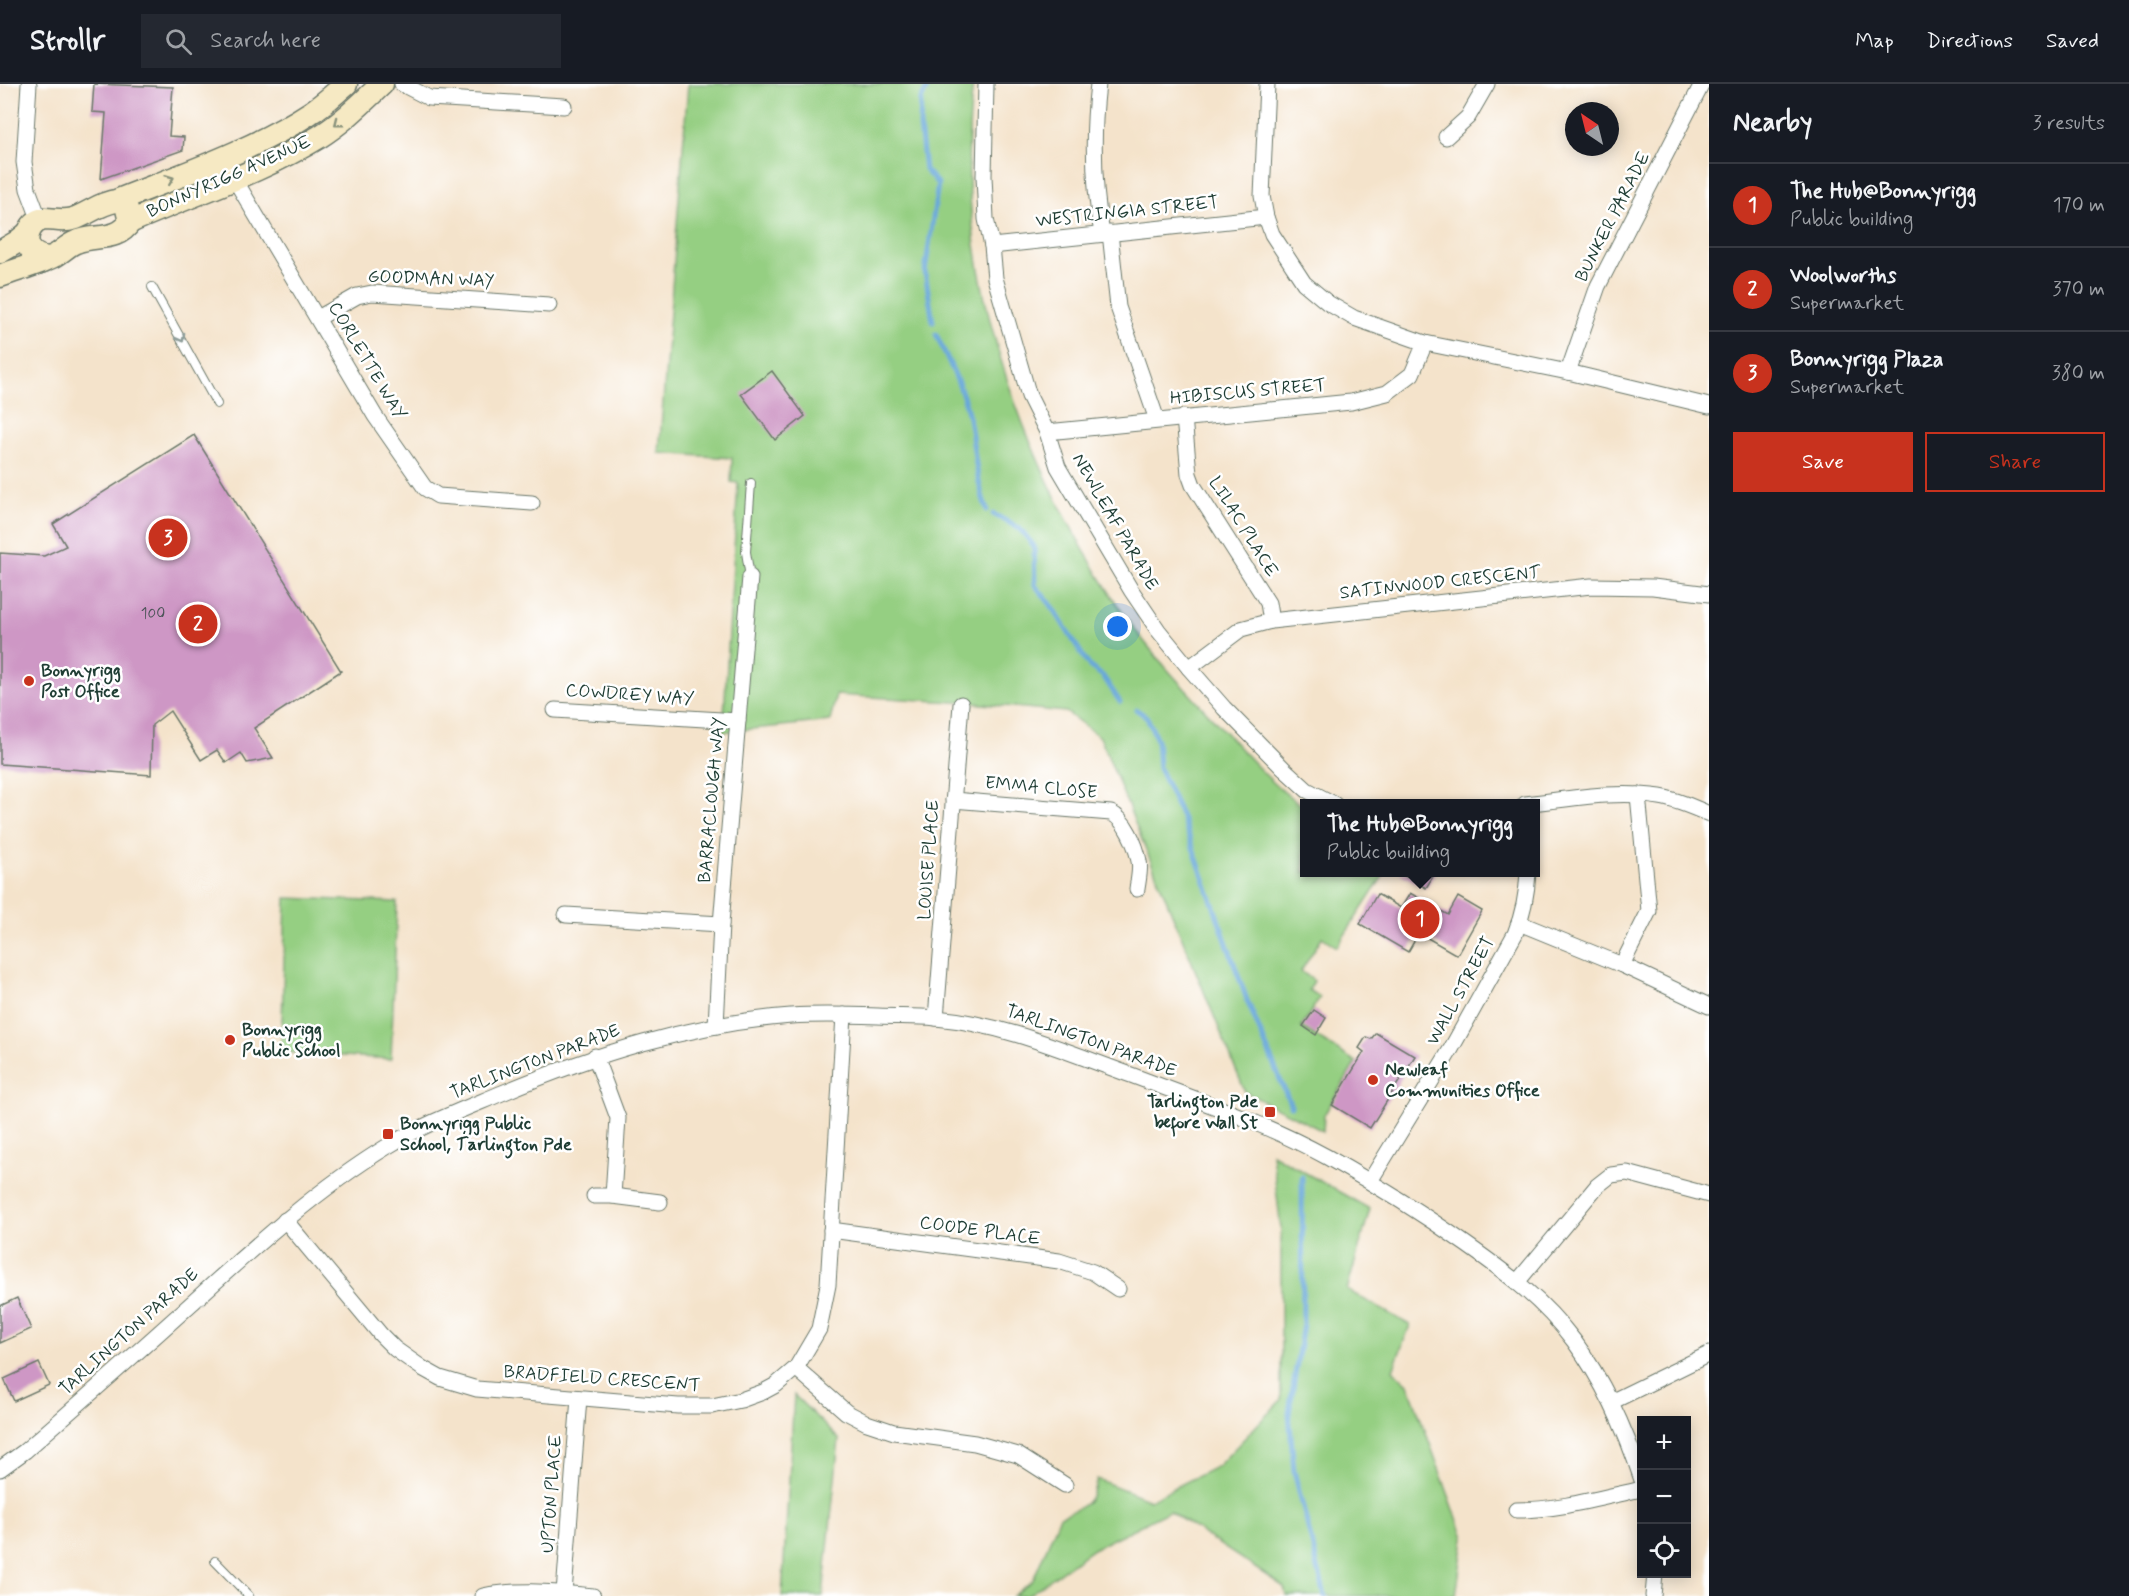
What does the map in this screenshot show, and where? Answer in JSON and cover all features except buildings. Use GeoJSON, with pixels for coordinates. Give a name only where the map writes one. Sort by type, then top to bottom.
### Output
{"type":"FeatureCollection","features":[{"type":"Feature","properties":{"kind":"street"},"geometry":{"type":"LineString","coordinates":[[29,84],[24,162],[34,227],[28,244],[36,255],[48,258]]}},
{"type":"Feature","properties":{"kind":"street","name":"BONNYRIGG AVENUE"},"geometry":{"type":"LineString","coordinates":[[34,227],[72,219],[108,202],[116,201],[222,157],[287,127],[312,112],[346,84]]}},
{"type":"Feature","properties":{"kind":"street","name":"BONNYRIGG AVENUE"},"geometry":{"type":"LineString","coordinates":[[48,258],[84,239],[113,236],[126,228],[130,222],[282,158],[321,136],[356,110],[382,84]]}},
{"type":"Feature","properties":{"kind":"street"},"geometry":{"type":"LineString","coordinates":[[402,84],[429,98],[564,106]]}},
{"type":"Feature","properties":{"kind":"street","name":"NEWLEAF PARADE"},"geometry":{"type":"LineString","coordinates":[[986,84],[984,176],[986,219],[992,246],[995,278],[1029,396],[1047,432],[1058,467],[1104,547],[1158,630],[1224,708],[1283,768],[1307,790],[1324,799]]}},
{"type":"Feature","properties":{"kind":"street"},"geometry":{"type":"LineString","coordinates":[[1098,84],[1093,154],[1095,201],[1106,234],[1118,307],[1157,420]]}},
{"type":"Feature","properties":{"kind":"street"},"geometry":{"type":"LineString","coordinates":[[1267,84],[1262,196],[1266,217],[1272,234],[1304,282],[1328,303],[1354,318],[1425,343],[1568,372],[1709,406]]}},
{"type":"Feature","properties":{"kind":"street"},"geometry":{"type":"LineString","coordinates":[[1446,137],[1468,117],[1487,84]]}},
{"type":"Feature","properties":{"kind":"street","name":"BUNKER PARADE"},"geometry":{"type":"LineString","coordinates":[[1568,372],[1598,286],[1702,84]]}},
{"type":"Feature","properties":{"kind":"street","name":"CORLETTE WAY"},"geometry":{"type":"LineString","coordinates":[[222,157],[375,416],[425,488],[438,496],[532,503]]}},
{"type":"Feature","properties":{"kind":"street"},"geometry":{"type":"LineString","coordinates":[[116,201],[127,209],[130,222]]}},
{"type":"Feature","properties":{"kind":"street","name":"WESTRINGIA STREET"},"geometry":{"type":"LineString","coordinates":[[992,246],[1266,217]]}},
{"type":"Feature","properties":{"kind":"street"},"geometry":{"type":"LineString","coordinates":[[0,252],[17,242],[34,227]]}},
{"type":"Feature","properties":{"kind":"street"},"geometry":{"type":"LineString","coordinates":[[0,276],[48,258]]}},
{"type":"Feature","properties":{"kind":"street","name":"GOODMAN WAY"},"geometry":{"type":"LineString","coordinates":[[318,318],[357,296],[372,293],[549,305]]}},
{"type":"Feature","properties":{"kind":"street","name":"HIBISCUS STREET"},"geometry":{"type":"LineString","coordinates":[[1047,432],[1351,402],[1387,393],[1412,374],[1425,343]]}},
{"type":"Feature","properties":{"kind":"street","name":"LILAC PLACE"},"geometry":{"type":"LineString","coordinates":[[1184,417],[1189,474],[1199,494],[1268,603],[1271,621]]}},
{"type":"Feature","properties":{"kind":"street","name":"BARRACLOUGH WAY"},"geometry":{"type":"LineString","coordinates":[[716,1026],[721,924],[750,577]]}},
{"type":"Feature","properties":{"kind":"street","name":"SATINWOOD CRESCENT"},"geometry":{"type":"LineString","coordinates":[[1189,668],[1241,630],[1271,621],[1591,586],[1653,587],[1709,594]]}},
{"type":"Feature","properties":{"kind":"street","name":"LOUISE PLACE"},"geometry":{"type":"LineString","coordinates":[[936,1018],[961,704]]}},
{"type":"Feature","properties":{"kind":"street","name":"COWDREY WAY"},"geometry":{"type":"LineString","coordinates":[[555,710],[738,721]]}},
{"type":"Feature","properties":{"kind":"street"},"geometry":{"type":"LineString","coordinates":[[1540,802],[1599,795],[1638,795],[1678,802],[1709,814]]}},
{"type":"Feature","properties":{"kind":"street"},"geometry":{"type":"LineString","coordinates":[[1622,965],[1649,911],[1638,795]]}},
{"type":"Feature","properties":{"kind":"street","name":"EMMA CLOSE"},"geometry":{"type":"LineString","coordinates":[[953,800],[1111,813],[1118,816],[1124,822],[1140,862],[1137,889]]}},
{"type":"Feature","properties":{"kind":"street","name":"WALL STREET"},"geometry":{"type":"LineString","coordinates":[[1370,1181],[1451,1049],[1519,923],[1528,877]]}},
{"type":"Feature","properties":{"kind":"street"},"geometry":{"type":"LineString","coordinates":[[566,915],[721,924]]}},
{"type":"Feature","properties":{"kind":"street"},"geometry":{"type":"LineString","coordinates":[[1519,923],[1622,965],[1709,1006]]}},
{"type":"Feature","properties":{"kind":"street","name":"TARLINGTON PARADE"},"geometry":{"type":"LineString","coordinates":[[0,1468],[25,1451],[285,1220],[347,1174],[424,1126],[595,1056],[670,1035],[716,1026],[792,1016],[844,1015],[936,1018],[996,1028],[1036,1040],[1241,1117],[1307,1146],[1370,1181],[1518,1281],[1548,1311],[1576,1344],[1611,1402],[1626,1435],[1638,1470]]}},
{"type":"Feature","properties":{"kind":"street","name":"BRADFIELD CRESCENT"},"geometry":{"type":"LineString","coordinates":[[285,1220],[366,1319],[395,1349],[440,1378],[477,1389],[678,1406],[712,1406],[741,1400],[763,1392],[776,1385],[796,1368],[819,1329],[828,1285],[844,1015]]}},
{"type":"Feature","properties":{"kind":"street"},"geometry":{"type":"LineString","coordinates":[[595,1056],[618,1118],[613,1196]]}},
{"type":"Feature","properties":{"kind":"street"},"geometry":{"type":"LineString","coordinates":[[1518,1281],[1597,1186],[1611,1175],[1627,1173],[1709,1195]]}},
{"type":"Feature","properties":{"kind":"street"},"geometry":{"type":"LineString","coordinates":[[594,1196],[660,1202]]}},
{"type":"Feature","properties":{"kind":"street","name":"COODE PLACE"},"geometry":{"type":"LineString","coordinates":[[831,1230],[1059,1261],[1093,1272],[1118,1289]]}},
{"type":"Feature","properties":{"kind":"street"},"geometry":{"type":"LineString","coordinates":[[1611,1402],[1709,1354]]}},
{"type":"Feature","properties":{"kind":"street"},"geometry":{"type":"LineString","coordinates":[[796,1368],[846,1412],[867,1423],[894,1432],[975,1443],[1018,1455],[1065,1485]]}},
{"type":"Feature","properties":{"kind":"street","name":"UPTON PLACE"},"geometry":{"type":"LineString","coordinates":[[564,1593],[579,1398]]}},
{"type":"Feature","properties":{"kind":"street"},"geometry":{"type":"LineString","coordinates":[[1516,1510],[1536,1510],[1581,1503],[1637,1490]]}},
{"type":"Feature","properties":{"kind":"street"},"geometry":{"type":"LineString","coordinates":[[1653,1596],[1655,1578]]}},
{"type":"Feature","properties":{"kind":"street"},"geometry":{"type":"LineString","coordinates":[[483,1596],[499,1593],[564,1593],[593,1596]]}},
{"type":"Feature","properties":{"kind":"lane"},"geometry":{"type":"LineString","coordinates":[[152,287],[217,404]]}},
{"type":"Feature","properties":{"kind":"lane"},"geometry":{"type":"LineString","coordinates":[[750,577],[746,552],[751,483]]}},
{"type":"Feature","properties":{"kind":"lane"},"geometry":{"type":"LineString","coordinates":[[215,1561],[249,1596]]}},
{"type":"Feature","properties":{"kind":"green space"},"geometry":{"type":"Polygon","coordinates":[[[688,84],[973,84],[969,152],[972,220],[983,288],[1000,356],[1022,422],[1050,485],[1082,547],[1128,620],[1164,665],[1258,768],[1300,804],[1300,877],[1382,877],[1337,947],[1322,937],[1301,971],[1314,981],[1309,990],[1320,997],[1301,1027],[1356,1062],[1324,1115],[1323,1131],[1245,1092],[1100,737],[1066,712],[972,703],[836,695],[830,721],[723,732],[738,483],[731,482],[732,458],[659,453],[688,84]]]}},
{"type":"Feature","properties":{"kind":"green space"},"geometry":{"type":"Polygon","coordinates":[[[286,898],[397,902],[391,1059],[281,1052],[286,898]]]}},
{"type":"Feature","properties":{"kind":"green space"},"geometry":{"type":"Polygon","coordinates":[[[1272,1154],[1370,1209],[1347,1290],[1410,1325],[1393,1370],[1408,1384],[1464,1537],[1456,1596],[1286,1596],[1284,1587],[1169,1511],[1093,1549],[1027,1596],[1013,1596],[1033,1580],[1060,1516],[1086,1504],[1097,1479],[1150,1500],[1218,1466],[1281,1400],[1281,1229],[1272,1154]]]}},
{"type":"Feature","properties":{"kind":"green space"},"geometry":{"type":"Polygon","coordinates":[[[794,1395],[839,1439],[823,1596],[782,1596],[794,1395]]]}},
{"type":"Feature","properties":{"kind":"waterway"},"geometry":{"type":"LineString","coordinates":[[929,84],[921,100],[920,126],[925,170],[938,184],[925,272],[933,322]]}},
{"type":"Feature","properties":{"kind":"waterway"},"geometry":{"type":"LineString","coordinates":[[936,334],[954,373],[968,413],[980,486],[987,510]]}},
{"type":"Feature","properties":{"kind":"waterway"},"geometry":{"type":"LineString","coordinates":[[993,514],[1019,528],[1034,546],[1035,585],[1051,605],[1090,667],[1103,676],[1120,702]]}},
{"type":"Feature","properties":{"kind":"waterway"},"geometry":{"type":"LineString","coordinates":[[1137,710],[1147,717],[1157,740],[1159,768],[1182,817],[1247,1000],[1291,1106]]}},
{"type":"Feature","properties":{"kind":"waterway"},"geometry":{"type":"LineString","coordinates":[[1302,1177],[1303,1324],[1289,1413],[1294,1471],[1325,1596]]}},
{"type":"Feature","properties":{"kind":"place","name":"Bonnyrigg Plaza"},"geometry":{"type":"Point","coordinates":[168,538]}},
{"type":"Feature","properties":{"kind":"place","name":"Woolworths"},"geometry":{"type":"Point","coordinates":[198,624]}},
{"type":"Feature","properties":{"kind":"place","name":"Bonnyrigg Post Office"},"geometry":{"type":"Point","coordinates":[29,681]}},
{"type":"Feature","properties":{"kind":"place","name":"The Hub@Bonnyrigg"},"geometry":{"type":"Point","coordinates":[1420,919]}},
{"type":"Feature","properties":{"kind":"place","name":"Bonnyrigg Public School"},"geometry":{"type":"Point","coordinates":[230,1040]}},
{"type":"Feature","properties":{"kind":"place","name":"Newleaf Communities Office"},"geometry":{"type":"Point","coordinates":[1373,1080]}},
{"type":"Feature","properties":{"kind":"place","name":"Tarlington Pde before Wall St"},"geometry":{"type":"Point","coordinates":[1270,1112]}},
{"type":"Feature","properties":{"kind":"place","name":"Bonnyrigg Public School, Tarlington Pde"},"geometry":{"type":"Point","coordinates":[388,1134]}}]}
